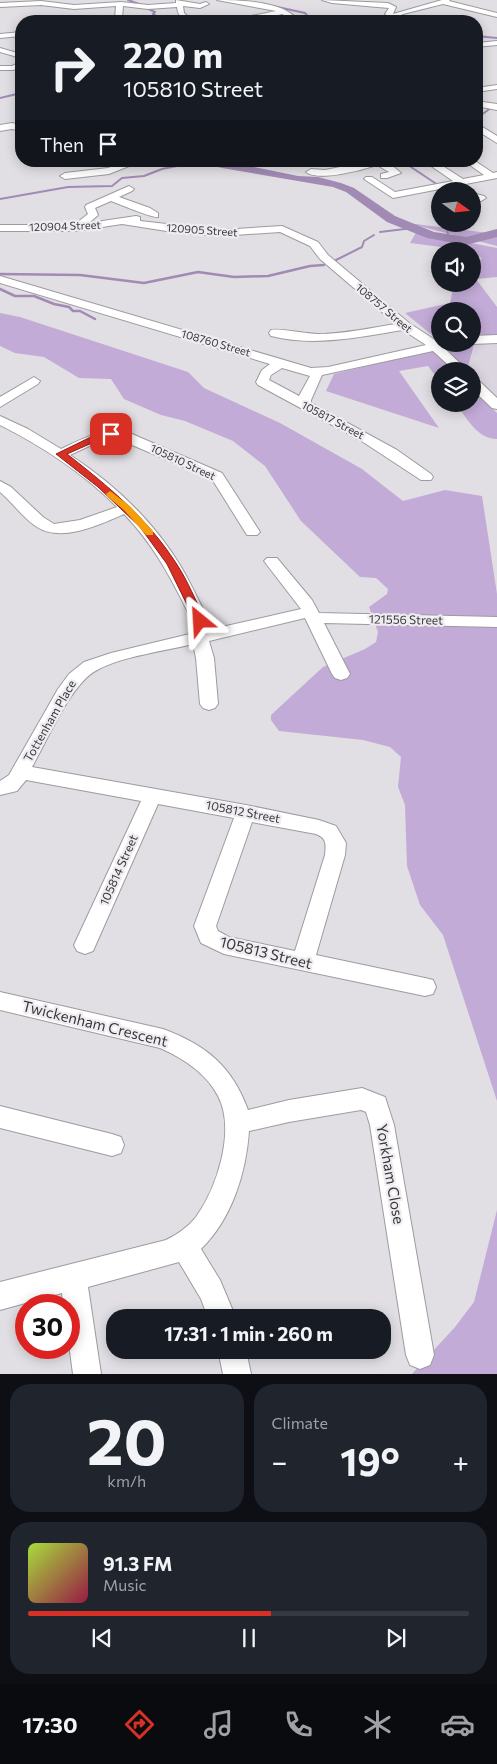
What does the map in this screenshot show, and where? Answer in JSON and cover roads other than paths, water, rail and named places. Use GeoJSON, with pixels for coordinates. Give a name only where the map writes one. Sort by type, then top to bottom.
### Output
{"type":"FeatureCollection","features":[{"type":"Feature","properties":{"kind":"street"},"geometry":{"type":"LineString","coordinates":[[90,0],[100,5]]}},
{"type":"Feature","properties":{"kind":"street"},"geometry":{"type":"LineString","coordinates":[[220,0],[282,11],[289,15]]}},
{"type":"Feature","properties":{"kind":"street"},"geometry":{"type":"LineString","coordinates":[[325,0],[336,2],[378,0],[392,4],[393,7],[388,15]]}},
{"type":"Feature","properties":{"kind":"street"},"geometry":{"type":"LineString","coordinates":[[396,15],[445,1],[497,15]]}},
{"type":"Feature","properties":{"kind":"street"},"geometry":{"type":"LineString","coordinates":[[0,5],[41,3],[74,7],[121,4],[148,7],[179,3],[200,6],[206,4]]}},
{"type":"Feature","properties":{"kind":"street"},"geometry":{"type":"LineString","coordinates":[[179,3],[181,15]]}},
{"type":"Feature","properties":{"kind":"street"},"geometry":{"type":"LineString","coordinates":[[118,15],[121,4]]}},
{"type":"Feature","properties":{"kind":"street"},"geometry":{"type":"LineString","coordinates":[[270,15],[282,11]]}},
{"type":"Feature","properties":{"kind":"street"},"geometry":{"type":"LineString","coordinates":[[0,36],[15,35]]}},
{"type":"Feature","properties":{"kind":"street"},"geometry":{"type":"LineString","coordinates":[[483,44],[497,43]]}},
{"type":"Feature","properties":{"kind":"street"},"geometry":{"type":"LineString","coordinates":[[0,50],[15,54]]}},
{"type":"Feature","properties":{"kind":"street"},"geometry":{"type":"LineString","coordinates":[[0,68],[15,68]]}},
{"type":"Feature","properties":{"kind":"street"},"geometry":{"type":"LineString","coordinates":[[483,89],[497,87]]}},
{"type":"Feature","properties":{"kind":"street"},"geometry":{"type":"LineString","coordinates":[[483,104],[497,107]]}},
{"type":"Feature","properties":{"kind":"street"},"geometry":{"type":"LineString","coordinates":[[0,128],[15,127]]}},
{"type":"Feature","properties":{"kind":"street"},"geometry":{"type":"LineString","coordinates":[[483,131],[497,140]]}},
{"type":"Feature","properties":{"kind":"street"},"geometry":{"type":"LineString","coordinates":[[65,176],[109,171],[118,167]]}},
{"type":"Feature","properties":{"kind":"street"},"geometry":{"type":"LineString","coordinates":[[312,172],[325,173],[361,167]]}},
{"type":"Feature","properties":{"kind":"street"},"geometry":{"type":"LineString","coordinates":[[384,176],[396,173],[387,167]]}},
{"type":"Feature","properties":{"kind":"street"},"geometry":{"type":"LineString","coordinates":[[438,167],[462,182],[495,175]]}},
{"type":"Feature","properties":{"kind":"street"},"geometry":{"type":"LineString","coordinates":[[480,167],[495,175]]}},
{"type":"Feature","properties":{"kind":"street"},"geometry":{"type":"LineString","coordinates":[[369,179],[393,195],[431,191]]}},
{"type":"Feature","properties":{"kind":"street"},"geometry":{"type":"LineString","coordinates":[[76,228],[93,215],[89,209],[90,207],[129,189]]}},
{"type":"Feature","properties":{"kind":"street","name":"120904 Street"},"geometry":{"type":"LineString","coordinates":[[0,228],[76,228],[125,222],[156,215],[110,198]]}},
{"type":"Feature","properties":{"kind":"street","name":"120905 Street"},"geometry":{"type":"LineString","coordinates":[[125,222],[220,233],[278,228]]}},
{"type":"Feature","properties":{"kind":"street","name":"108757 Street"},"geometry":{"type":"LineString","coordinates":[[278,228],[309,240],[330,262],[405,326],[431,340]]}},
{"type":"Feature","properties":{"kind":"street","name":"108760 Street"},"geometry":{"type":"LineString","coordinates":[[0,279],[316,372],[431,347]]}},
{"type":"Feature","properties":{"kind":"street"},"geometry":{"type":"LineString","coordinates":[[275,333],[310,338],[344,336],[405,326]]}},
{"type":"Feature","properties":{"kind":"street"},"geometry":{"type":"LineString","coordinates":[[481,340],[497,339]]}},
{"type":"Feature","properties":{"kind":"street","name":"108757 Street"},"geometry":{"type":"LineString","coordinates":[[447,352],[455,362]]}},
{"type":"Feature","properties":{"kind":"street","name":"105817 Street"},"geometry":{"type":"LineString","coordinates":[[281,363],[265,373],[262,382],[392,453],[426,477]]}},
{"type":"Feature","properties":{"kind":"street"},"geometry":{"type":"LineString","coordinates":[[304,404],[304,397],[314,382],[316,372]]}},
{"type":"Feature","properties":{"kind":"street"},"geometry":{"type":"LineString","coordinates":[[0,403],[34,381]]}},
{"type":"Feature","properties":{"kind":"street"},"geometry":{"type":"LineString","coordinates":[[481,390],[497,405]]}},
{"type":"Feature","properties":{"kind":"street"},"geometry":{"type":"LineString","coordinates":[[0,420],[61,454],[82,469],[144,525],[172,564],[204,636],[209,704]]}},
{"type":"Feature","properties":{"kind":"street","name":"105810 Street"},"geometry":{"type":"LineString","coordinates":[[61,454],[106,434],[127,437],[217,476],[252,532]]}},
{"type":"Feature","properties":{"kind":"street"},"geometry":{"type":"LineString","coordinates":[[0,485],[44,525],[50,528],[69,527],[127,508]]}},
{"type":"Feature","properties":{"kind":"street"},"geometry":{"type":"LineString","coordinates":[[272,561],[299,593],[313,615],[341,674]]}},
{"type":"Feature","properties":{"kind":"street","name":"Tottenham Place"},"geometry":{"type":"LineString","coordinates":[[0,788],[14,784],[64,693],[81,671],[111,658],[204,636],[313,615]]}},
{"type":"Feature","properties":{"kind":"street","name":"121556 Street"},"geometry":{"type":"LineString","coordinates":[[313,615],[497,622]]}},
{"type":"Feature","properties":{"kind":"street","name":"105812 Street"},"geometry":{"type":"LineString","coordinates":[[21,772],[246,812],[319,827],[329,831],[336,843],[304,962]]}},
{"type":"Feature","properties":{"kind":"street","name":"105814 Street"},"geometry":{"type":"LineString","coordinates":[[85,946],[153,795]]}},
{"type":"Feature","properties":{"kind":"street","name":"105813 Street"},"geometry":{"type":"LineString","coordinates":[[246,812],[205,926],[206,931],[217,942],[224,946],[425,987]]}},
{"type":"Feature","properties":{"kind":"street","name":"Twickenham Crescent"},"geometry":{"type":"LineString","coordinates":[[0,1001],[163,1038],[185,1048],[204,1061],[230,1094],[239,1128],[231,1170],[222,1197],[208,1220],[193,1239],[170,1252],[0,1296]]}},
{"type":"Feature","properties":{"kind":"street","name":"Yorkham Close"},"geometry":{"type":"LineString","coordinates":[[238,1123],[289,1111],[362,1099],[370,1101],[376,1106],[382,1125],[420,1355]]}},
{"type":"Feature","properties":{"kind":"street"},"geometry":{"type":"LineString","coordinates":[[0,1117],[112,1145]]}},
{"type":"Feature","properties":{"kind":"street"},"geometry":{"type":"LineString","coordinates":[[183,1244],[205,1278],[220,1309]]}},
{"type":"Feature","properties":{"kind":"street"},"geometry":{"type":"LineString","coordinates":[[73,1277],[87,1374]]}},
{"type":"Feature","properties":{"kind":"street"},"geometry":{"type":"LineString","coordinates":[[234,1359],[237,1374]]}},
{"type":"Feature","properties":{"kind":"waterway"},"geometry":{"type":"LineString","coordinates":[[128,0],[142,5]]}},
{"type":"Feature","properties":{"kind":"waterway"},"geometry":{"type":"LineString","coordinates":[[273,6],[305,13],[307,15]]}},
{"type":"Feature","properties":{"kind":"waterway"},"geometry":{"type":"LineString","coordinates":[[146,8],[155,12],[153,14],[155,15]]}},
{"type":"Feature","properties":{"kind":"waterway"},"geometry":{"type":"LineString","coordinates":[[483,37],[497,38]]}},
{"type":"Feature","properties":{"kind":"waterway"},"geometry":{"type":"LineString","coordinates":[[0,98],[15,94]]}},
{"type":"Feature","properties":{"kind":"waterway"},"geometry":{"type":"LineString","coordinates":[[483,114],[492,107]]}},
{"type":"Feature","properties":{"kind":"waterway"},"geometry":{"type":"LineString","coordinates":[[0,199],[68,187],[112,186],[122,178],[144,176],[172,167]]}},
{"type":"Feature","properties":{"kind":"waterway"},"geometry":{"type":"LineString","coordinates":[[233,167],[298,179],[318,180],[337,185],[350,190],[391,219],[431,235],[466,241],[497,233]]}},
{"type":"Feature","properties":{"kind":"waterway"},"geometry":{"type":"LineString","coordinates":[[411,167],[434,182]]}},
{"type":"Feature","properties":{"kind":"waterway"},"geometry":{"type":"LineString","coordinates":[[380,232],[413,228]]}},
{"type":"Feature","properties":{"kind":"waterway"},"geometry":{"type":"LineString","coordinates":[[448,232],[448,238]]}},
{"type":"Feature","properties":{"kind":"waterway"},"geometry":{"type":"LineString","coordinates":[[334,261],[362,247],[364,241],[374,235]]}},
{"type":"Feature","properties":{"kind":"waterway"},"geometry":{"type":"LineString","coordinates":[[0,274],[80,275],[144,283],[198,272],[234,277],[268,276],[310,266],[324,265]]}},
{"type":"Feature","properties":{"kind":"waterway"},"geometry":{"type":"LineString","coordinates":[[0,289],[15,296],[34,296],[54,304],[69,307],[73,311],[80,311],[95,319]]}}]}
